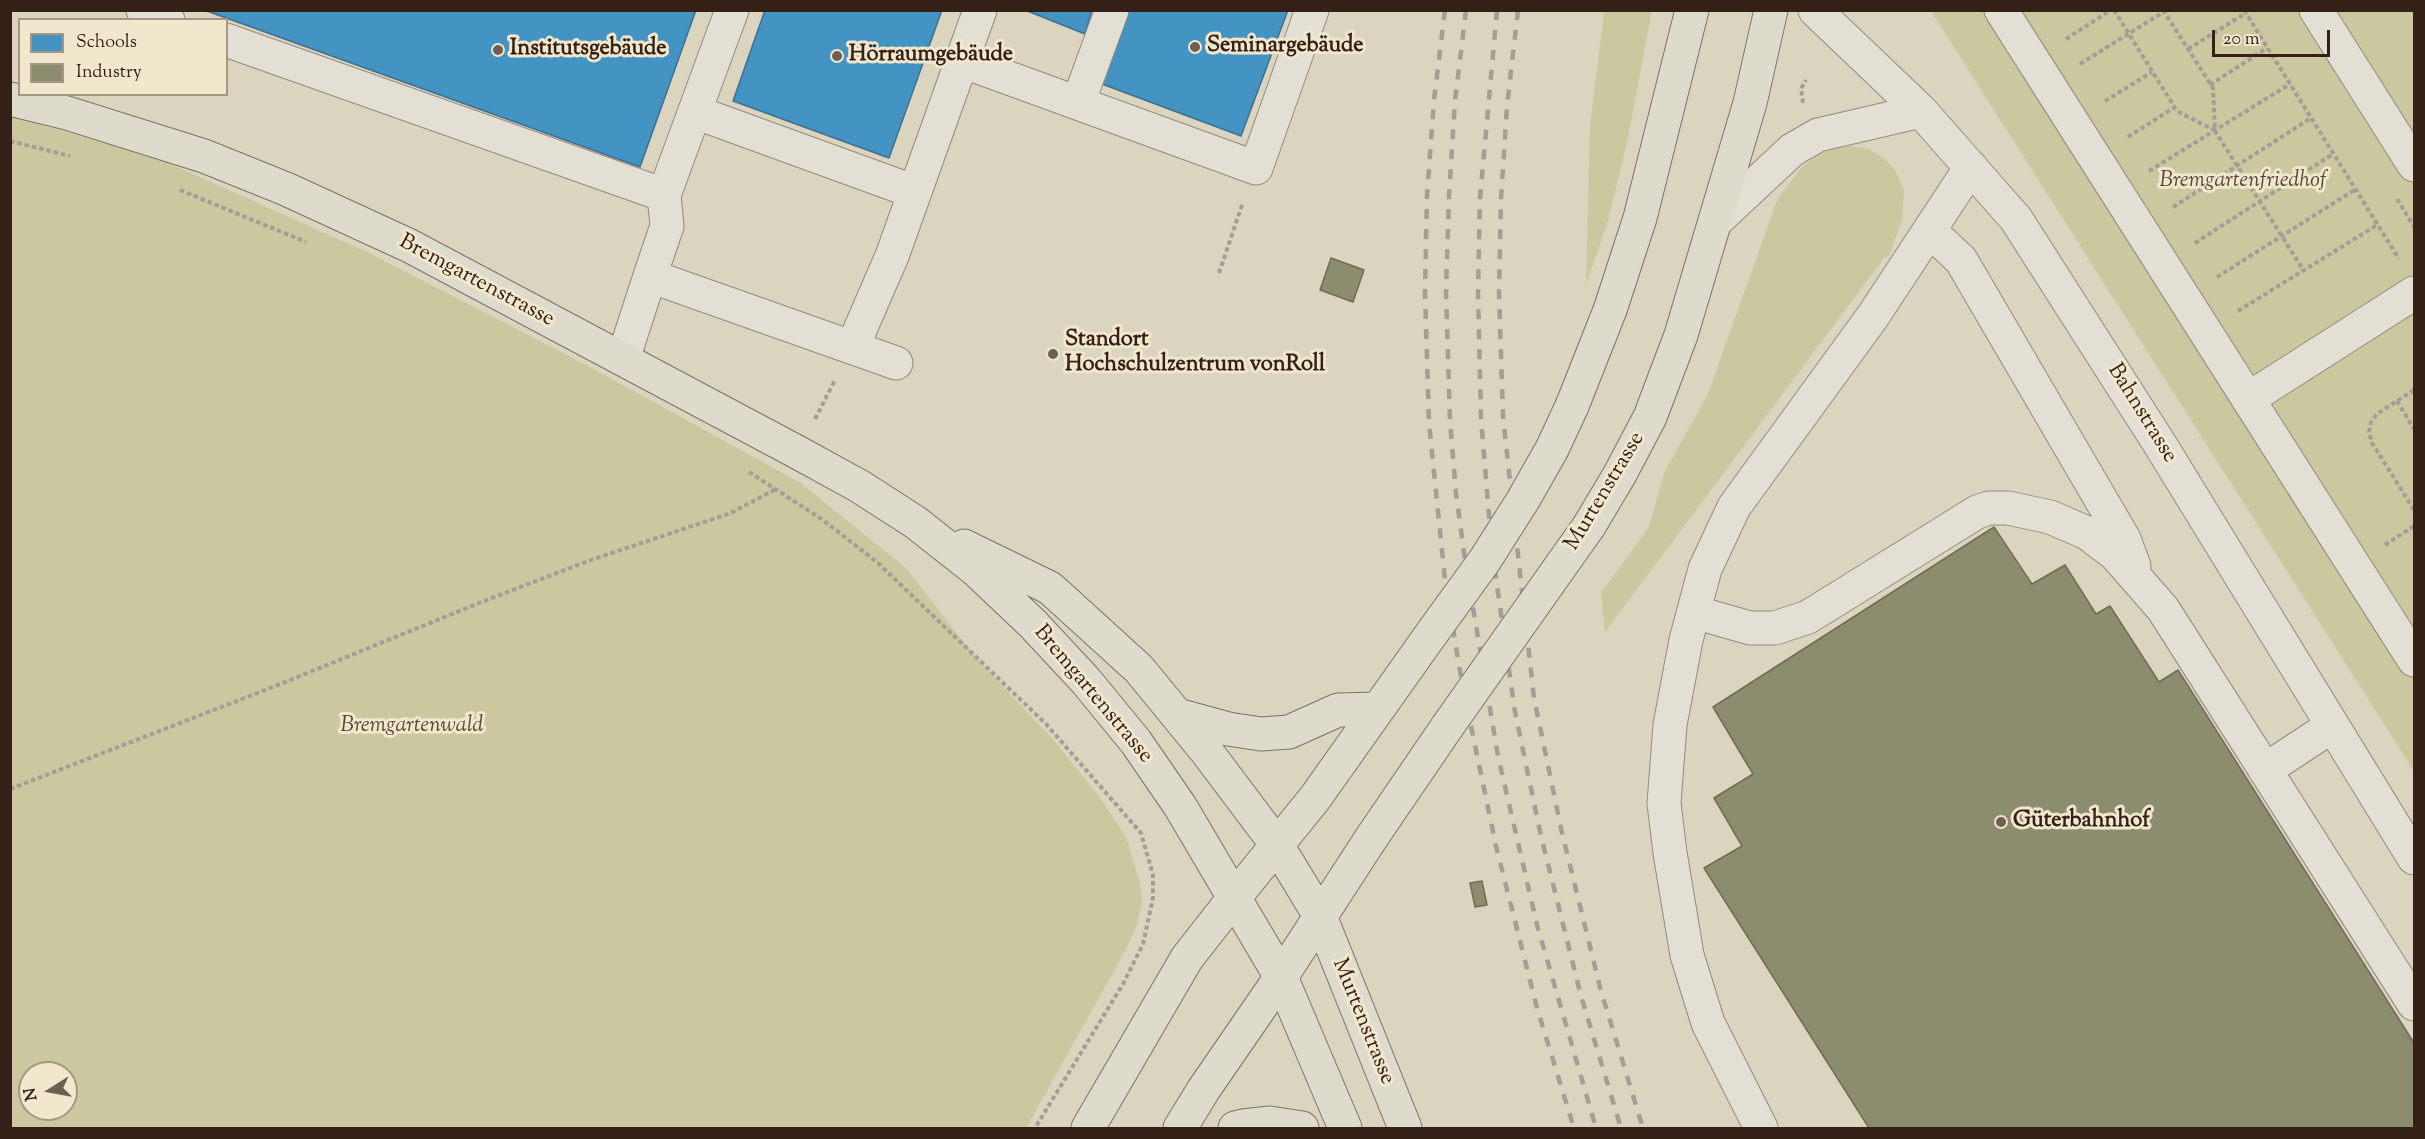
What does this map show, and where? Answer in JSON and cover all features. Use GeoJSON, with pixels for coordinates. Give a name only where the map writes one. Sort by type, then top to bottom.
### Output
{"type":"FeatureCollection","features":[{"type":"Feature","properties":{"kind":"main road"},"geometry":{"type":"LineString","coordinates":[[1088,1128],[1187,958],[1315,798],[1485,560],[1552,449],[1572,406],[1610,310],[1640,218],[1692,10]]}},
{"type":"Feature","properties":{"kind":"main road","name":"Murtenstrasse"},"geometry":{"type":"LineString","coordinates":[[1180,1128],[1448,727],[1589,526],[1620,474],[1650,417],[1681,334],[1750,103],[1771,10]]}},
{"type":"Feature","properties":{"kind":"main road","name":"Bremgartenstrasse"},"geometry":{"type":"LineString","coordinates":[[10,99],[67,113],[204,156],[286,189],[410,246],[859,486],[915,522],[984,578],[1033,624],[1086,681],[1136,742],[1180,806],[1234,898]]}},
{"type":"Feature","properties":{"kind":"main road","name":"Bremgartenstrasse"},"geometry":{"type":"LineString","coordinates":[[915,522],[1050,588],[1139,669],[1277,846]]}},
{"type":"Feature","properties":{"kind":"main road"},"geometry":{"type":"LineString","coordinates":[[1177,715],[1228,729],[1261,734],[1289,732],[1338,711],[1378,709]]}},
{"type":"Feature","properties":{"kind":"main road","name":"Murtenstrasse"},"geometry":{"type":"LineString","coordinates":[[1277,846],[1320,916],[1405,1128]]}},
{"type":"Feature","properties":{"kind":"main road"},"geometry":{"type":"LineString","coordinates":[[1234,898],[1281,977],[1345,1128]]}},
{"type":"Feature","properties":{"kind":"main road"},"geometry":{"type":"LineString","coordinates":[[1235,1128],[1243,1125],[1270,1124],[1302,1128]]}},
{"type":"Feature","properties":{"kind":"street"},"geometry":{"type":"LineString","coordinates":[[143,10],[163,18]]}},
{"type":"Feature","properties":{"kind":"street"},"geometry":{"type":"LineString","coordinates":[[623,359],[667,226],[664,195],[732,10]]}},
{"type":"Feature","properties":{"kind":"street"},"geometry":{"type":"LineString","coordinates":[[859,332],[892,256],[980,10]]}},
{"type":"Feature","properties":{"kind":"street"},"geometry":{"type":"LineString","coordinates":[[1078,103],[1112,10]]}},
{"type":"Feature","properties":{"kind":"street"},"geometry":{"type":"LineString","coordinates":[[962,61],[1256,168],[1312,10]]}},
{"type":"Feature","properties":{"kind":"street","name":"Bahnstrasse"},"geometry":{"type":"LineString","coordinates":[[1815,10],[1921,111],[2016,219],[2161,446],[2415,858]]}},
{"type":"Feature","properties":{"kind":"street"},"geometry":{"type":"LineString","coordinates":[[2001,10],[2415,660]]}},
{"type":"Feature","properties":{"kind":"street"},"geometry":{"type":"LineString","coordinates":[[2316,10],[2415,165]]}},
{"type":"Feature","properties":{"kind":"street"},"geometry":{"type":"LineString","coordinates":[[228,41],[664,195]]}},
{"type":"Feature","properties":{"kind":"street"},"geometry":{"type":"LineString","coordinates":[[1716,221],[1792,150],[1818,135],[1921,111]]}},
{"type":"Feature","properties":{"kind":"street"},"geometry":{"type":"LineString","coordinates":[[695,112],[915,192]]}},
{"type":"Feature","properties":{"kind":"street"},"geometry":{"type":"LineString","coordinates":[[1761,1128],[1708,1023],[1687,955],[1670,853],[1664,803],[1670,726],[1694,612],[1705,569],[1734,507],[1873,316],[1971,167]]}},
{"type":"Feature","properties":{"kind":"street"},"geometry":{"type":"LineString","coordinates":[[1930,231],[1961,260],[2124,538],[2139,579]]}},
{"type":"Feature","properties":{"kind":"street"},"geometry":{"type":"LineString","coordinates":[[651,276],[896,363]]}},
{"type":"Feature","properties":{"kind":"street"},"geometry":{"type":"LineString","coordinates":[[2248,399],[2409,280]]}},
{"type":"Feature","properties":{"kind":"street"},"geometry":{"type":"LineString","coordinates":[[1694,612],[1750,628],[1775,628],[1808,617],[1977,512],[1989,508],[2008,508],[2050,517],[2088,533],[2115,554],[2163,609],[2415,1004]]}},
{"type":"Feature","properties":{"kind":"street"},"geometry":{"type":"LineString","coordinates":[[2265,770],[2332,726]]}},
{"type":"Feature","properties":{"kind":"path"},"geometry":{"type":"LineString","coordinates":[[2066,39],[2112,10],[2129,33],[2177,111],[2215,131]]}},
{"type":"Feature","properties":{"kind":"path"},"geometry":{"type":"LineString","coordinates":[[2048,84],[2164,11],[2212,88],[2215,131],[2304,271]]}},
{"type":"Feature","properties":{"kind":"path"},"geometry":{"type":"LineString","coordinates":[[2188,49],[2245,12],[2356,189],[2409,280]]}},
{"type":"Feature","properties":{"kind":"path"},"geometry":{"type":"LineString","coordinates":[[2210,85],[2267,48]]}},
{"type":"Feature","properties":{"kind":"path"},"geometry":{"type":"LineString","coordinates":[[2105,101],[2152,72]]}},
{"type":"Feature","properties":{"kind":"path"},"geometry":{"type":"LineString","coordinates":[[2149,171],[2290,84]]}},
{"type":"Feature","properties":{"kind":"path"},"geometry":{"type":"LineString","coordinates":[[2128,137],[2175,107]]}},
{"type":"Feature","properties":{"kind":"path"},"geometry":{"type":"LineString","coordinates":[[2173,207],[2311,118]]}},
{"type":"Feature","properties":{"kind":"path"},"geometry":{"type":"LineString","coordinates":[[10,141],[79,158]]}},
{"type":"Feature","properties":{"kind":"path"},"geometry":{"type":"LineString","coordinates":[[2195,243],[2333,154]]}},
{"type":"Feature","properties":{"kind":"path"},"geometry":{"type":"LineString","coordinates":[[1219,273],[1256,168]]}},
{"type":"Feature","properties":{"kind":"path"},"geometry":{"type":"LineString","coordinates":[[2217,277],[2356,189]]}},
{"type":"Feature","properties":{"kind":"path"},"geometry":{"type":"LineString","coordinates":[[180,190],[308,243]]}},
{"type":"Feature","properties":{"kind":"path"},"geometry":{"type":"LineString","coordinates":[[2238,311],[2377,225]]}},
{"type":"Feature","properties":{"kind":"path"},"geometry":{"type":"LineString","coordinates":[[812,425],[839,373]]}},
{"type":"Feature","properties":{"kind":"path"},"geometry":{"type":"LineString","coordinates":[[2414,391],[2377,414],[2371,422],[2369,432],[2372,443],[2415,510]]}},
{"type":"Feature","properties":{"kind":"path"},"geometry":{"type":"LineString","coordinates":[[2397,401],[2415,429]]}},
{"type":"Feature","properties":{"kind":"path"},"geometry":{"type":"LineString","coordinates":[[746,470],[824,520],[885,569],[1046,724],[1141,833],[1153,875],[1153,898],[1143,944],[1123,984],[1035,1128]]}},
{"type":"Feature","properties":{"kind":"path"},"geometry":{"type":"LineString","coordinates":[[10,789],[273,687],[500,594],[588,561],[731,513],[777,488]]}},
{"type":"Feature","properties":{"kind":"green space"},"geometry":{"type":"Polygon","coordinates":[[[1604,11],[1651,11],[1651,15],[1628,138],[1608,221],[1586,284],[1590,126],[1604,11]]]}},
{"type":"Feature","properties":{"kind":"green space","name":"Bremgartenfriedhof"},"geometry":{"type":"Polygon","coordinates":[[[1931,11],[2414,11],[2414,771],[1931,11]]]}},
{"type":"Feature","properties":{"kind":"green space","name":"Bremgartenwald"},"geometry":{"type":"Polygon","coordinates":[[[11,116],[162,160],[369,253],[588,366],[799,482],[906,568],[976,658],[1057,744],[1101,799],[1126,837],[1140,883],[1142,901],[1137,925],[1123,955],[1026,1128],[11,1128],[11,116]]]}},
{"type":"Feature","properties":{"kind":"green space"},"geometry":{"type":"Polygon","coordinates":[[[1852,146],[1869,149],[1885,159],[1895,170],[1904,191],[1902,220],[1889,256],[1884,258],[1605,632],[1601,593],[1649,527],[1664,473],[1708,394],[1778,198],[1802,167],[1817,156],[1837,147],[1852,146]]]}},
{"type":"Feature","properties":{"kind":"building: Schools","name":"Institutsgebäude"},"geometry":{"type":"Polygon","coordinates":[[[204,10],[696,10],[640,167],[204,10]]]}},
{"type":"Feature","properties":{"kind":"building: Schools","name":"Hörraumgebäude"},"geometry":{"type":"Polygon","coordinates":[[[765,10],[942,10],[889,158],[733,101],[765,10]]]}},
{"type":"Feature","properties":{"kind":"building: Schools"},"geometry":{"type":"Polygon","coordinates":[[[1025,10],[1092,10],[1085,34],[1025,10]]]}},
{"type":"Feature","properties":{"kind":"building: Schools","name":"Seminargebäude"},"geometry":{"type":"Polygon","coordinates":[[[1130,10],[1288,10],[1241,136],[1102,84],[1130,10]]]}},
{"type":"Feature","properties":{"kind":"building: Industry"},"geometry":{"type":"Polygon","coordinates":[[[1331,258],[1364,270],[1353,302],[1320,290],[1331,258]]]}},
{"type":"Feature","properties":{"kind":"building: Industry","name":"Güterbahnhof"},"geometry":{"type":"Polygon","coordinates":[[[1994,527],[2032,584],[2065,565],[2096,614],[2110,606],[2159,682],[2178,670],[2414,1043],[2414,1128],[1869,1128],[1704,868],[1742,846],[1714,798],[1753,774],[1713,707],[1994,527]]]}},
{"type":"Feature","properties":{"kind":"building: Industry"},"geometry":{"type":"Polygon","coordinates":[[[1482,881],[1487,905],[1475,907],[1470,883],[1482,881]]]}},
{"type":"Feature","properties":{"kind":"railway"},"geometry":{"type":"LineString","coordinates":[[1445,10],[1434,100],[1427,196],[1425,292],[1429,423],[1445,580],[1462,683],[1496,846],[1537,1008],[1574,1128]]}},
{"type":"Feature","properties":{"kind":"railway"},"geometry":{"type":"LineString","coordinates":[[1466,10],[1455,101],[1446,292],[1450,421],[1456,493],[1498,756],[1537,925],[1596,1128]]}},
{"type":"Feature","properties":{"kind":"railway"},"geometry":{"type":"LineString","coordinates":[[1497,10],[1480,198],[1478,292],[1481,419],[1492,550],[1515,712],[1541,836],[1581,996],[1621,1128]]}},
{"type":"Feature","properties":{"kind":"railway"},"geometry":{"type":"LineString","coordinates":[[1518,10],[1507,106],[1501,199],[1499,293],[1503,416],[1534,698],[1562,833],[1601,991],[1643,1128]]}},
{"type":"Feature","properties":{"kind":"place","name":"Seminargebäude"},"geometry":{"type":"Point","coordinates":[1195,47]}},
{"type":"Feature","properties":{"kind":"place","name":"Institutsgebäude"},"geometry":{"type":"Point","coordinates":[498,50]}},
{"type":"Feature","properties":{"kind":"place","name":"Hörraumgebäude"},"geometry":{"type":"Point","coordinates":[837,56]}},
{"type":"Feature","properties":{"kind":"place","name":"Standort Hochschulzentrum vonRoll"},"geometry":{"type":"Point","coordinates":[1053,354]}},
{"type":"Feature","properties":{"kind":"place","name":"Güterbahnhof"},"geometry":{"type":"Point","coordinates":[2001,822]}}]}
